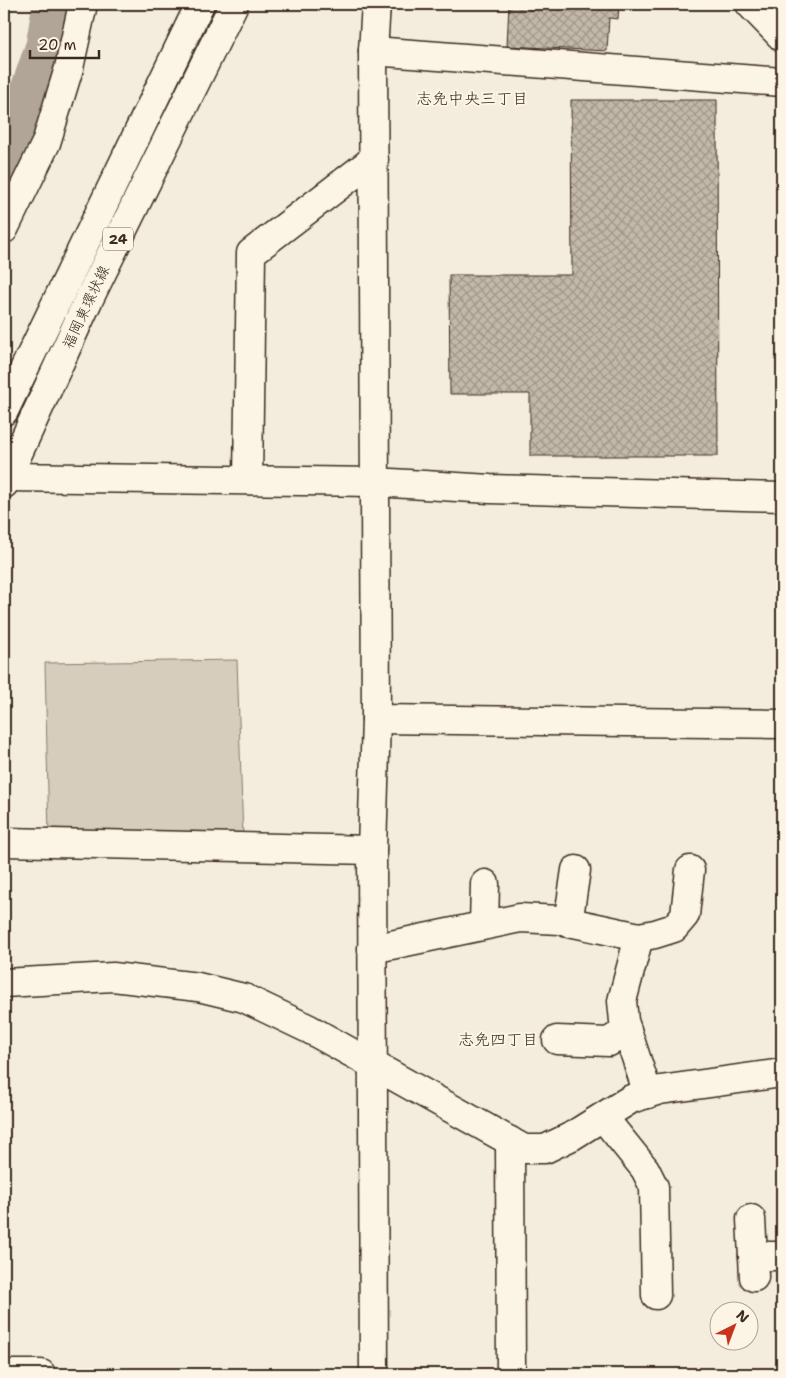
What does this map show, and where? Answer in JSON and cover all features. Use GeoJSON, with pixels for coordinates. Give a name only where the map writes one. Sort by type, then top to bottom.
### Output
{"type":"FeatureCollection","features":[{"type":"Feature","properties":{"kind":"street"},"geometry":{"type":"LineString","coordinates":[[4,229],[46,143],[69,68],[83,4]]}},
{"type":"Feature","properties":{"kind":"street","name":"福岡東環状線"},"geometry":{"type":"LineString","coordinates":[[4,411],[200,4]]}},
{"type":"Feature","properties":{"kind":"street","name":"福岡東環状線"},"geometry":{"type":"LineString","coordinates":[[5,479],[87,303],[234,4]]}},
{"type":"Feature","properties":{"kind":"street"},"geometry":{"type":"LineString","coordinates":[[374,1374],[372,850],[376,719],[374,50],[376,4]]}},
{"type":"Feature","properties":{"kind":"street"},"geometry":{"type":"LineString","coordinates":[[750,4],[782,37]]}},
{"type":"Feature","properties":{"kind":"street"},"geometry":{"type":"LineString","coordinates":[[374,50],[782,82]]}},
{"type":"Feature","properties":{"kind":"street"},"geometry":{"type":"LineString","coordinates":[[248,480],[252,253],[374,159]]}},
{"type":"Feature","properties":{"kind":"street"},"geometry":{"type":"LineString","coordinates":[[5,479],[375,482],[490,489],[782,497]]}},
{"type":"Feature","properties":{"kind":"street"},"geometry":{"type":"LineString","coordinates":[[376,719],[782,724]]}},
{"type":"Feature","properties":{"kind":"street"},"geometry":{"type":"LineString","coordinates":[[4,842],[372,850]]}},
{"type":"Feature","properties":{"kind":"street"},"geometry":{"type":"LineString","coordinates":[[568,922],[576,870]]}},
{"type":"Feature","properties":{"kind":"street"},"geometry":{"type":"LineString","coordinates":[[372,949],[520,918],[568,922],[639,937],[674,928],[686,915],[690,870]]}},
{"type":"Feature","properties":{"kind":"street"},"geometry":{"type":"LineString","coordinates":[[484,925],[485,884]]}},
{"type":"Feature","properties":{"kind":"street"},"geometry":{"type":"LineString","coordinates":[[639,937],[622,1001],[627,1030],[648,1094]]}},
{"type":"Feature","properties":{"kind":"street"},"geometry":{"type":"LineString","coordinates":[[4,983],[113,977],[198,987],[244,998],[309,1029],[524,1149],[545,1149],[572,1136],[632,1099],[660,1090],[782,1073]]}},
{"type":"Feature","properties":{"kind":"street"},"geometry":{"type":"LineString","coordinates":[[557,1040],[609,1042],[627,1030]]}},
{"type":"Feature","properties":{"kind":"street"},"geometry":{"type":"LineString","coordinates":[[603,1117],[645,1169],[654,1187],[656,1296]]}},
{"type":"Feature","properties":{"kind":"street"},"geometry":{"type":"LineString","coordinates":[[510,1141],[511,1374]]}},
{"type":"Feature","properties":{"kind":"street"},"geometry":{"type":"LineString","coordinates":[[751,1219],[754,1266],[782,1256]]}},
{"type":"Feature","properties":{"kind":"street"},"geometry":{"type":"LineString","coordinates":[[4,1374],[41,1374]]}},
{"type":"Feature","properties":{"kind":"shaded area"},"geometry":{"type":"Polygon","coordinates":[[[237,660],[243,837],[49,837],[45,663],[237,660]]]}},
{"type":"Feature","properties":{"kind":"building"},"geometry":{"type":"Polygon","coordinates":[[[509,4],[619,4],[618,19],[609,18],[607,51],[507,46],[509,4]]]}},
{"type":"Feature","properties":{"kind":"building"},"geometry":{"type":"Polygon","coordinates":[[[571,100],[717,100],[718,456],[530,456],[530,394],[450,394],[449,275],[572,275],[571,100]]]}},
{"type":"Feature","properties":{"kind":"waterway"},"geometry":{"type":"LineString","coordinates":[[4,168],[46,46],[53,4]]}},
{"type":"Feature","properties":{"kind":"district","name":"志免中央三丁目"},"geometry":{"type":"Point","coordinates":[472,98]}},
{"type":"Feature","properties":{"kind":"district","name":"志免四丁目"},"geometry":{"type":"Point","coordinates":[498,1039]}}]}
